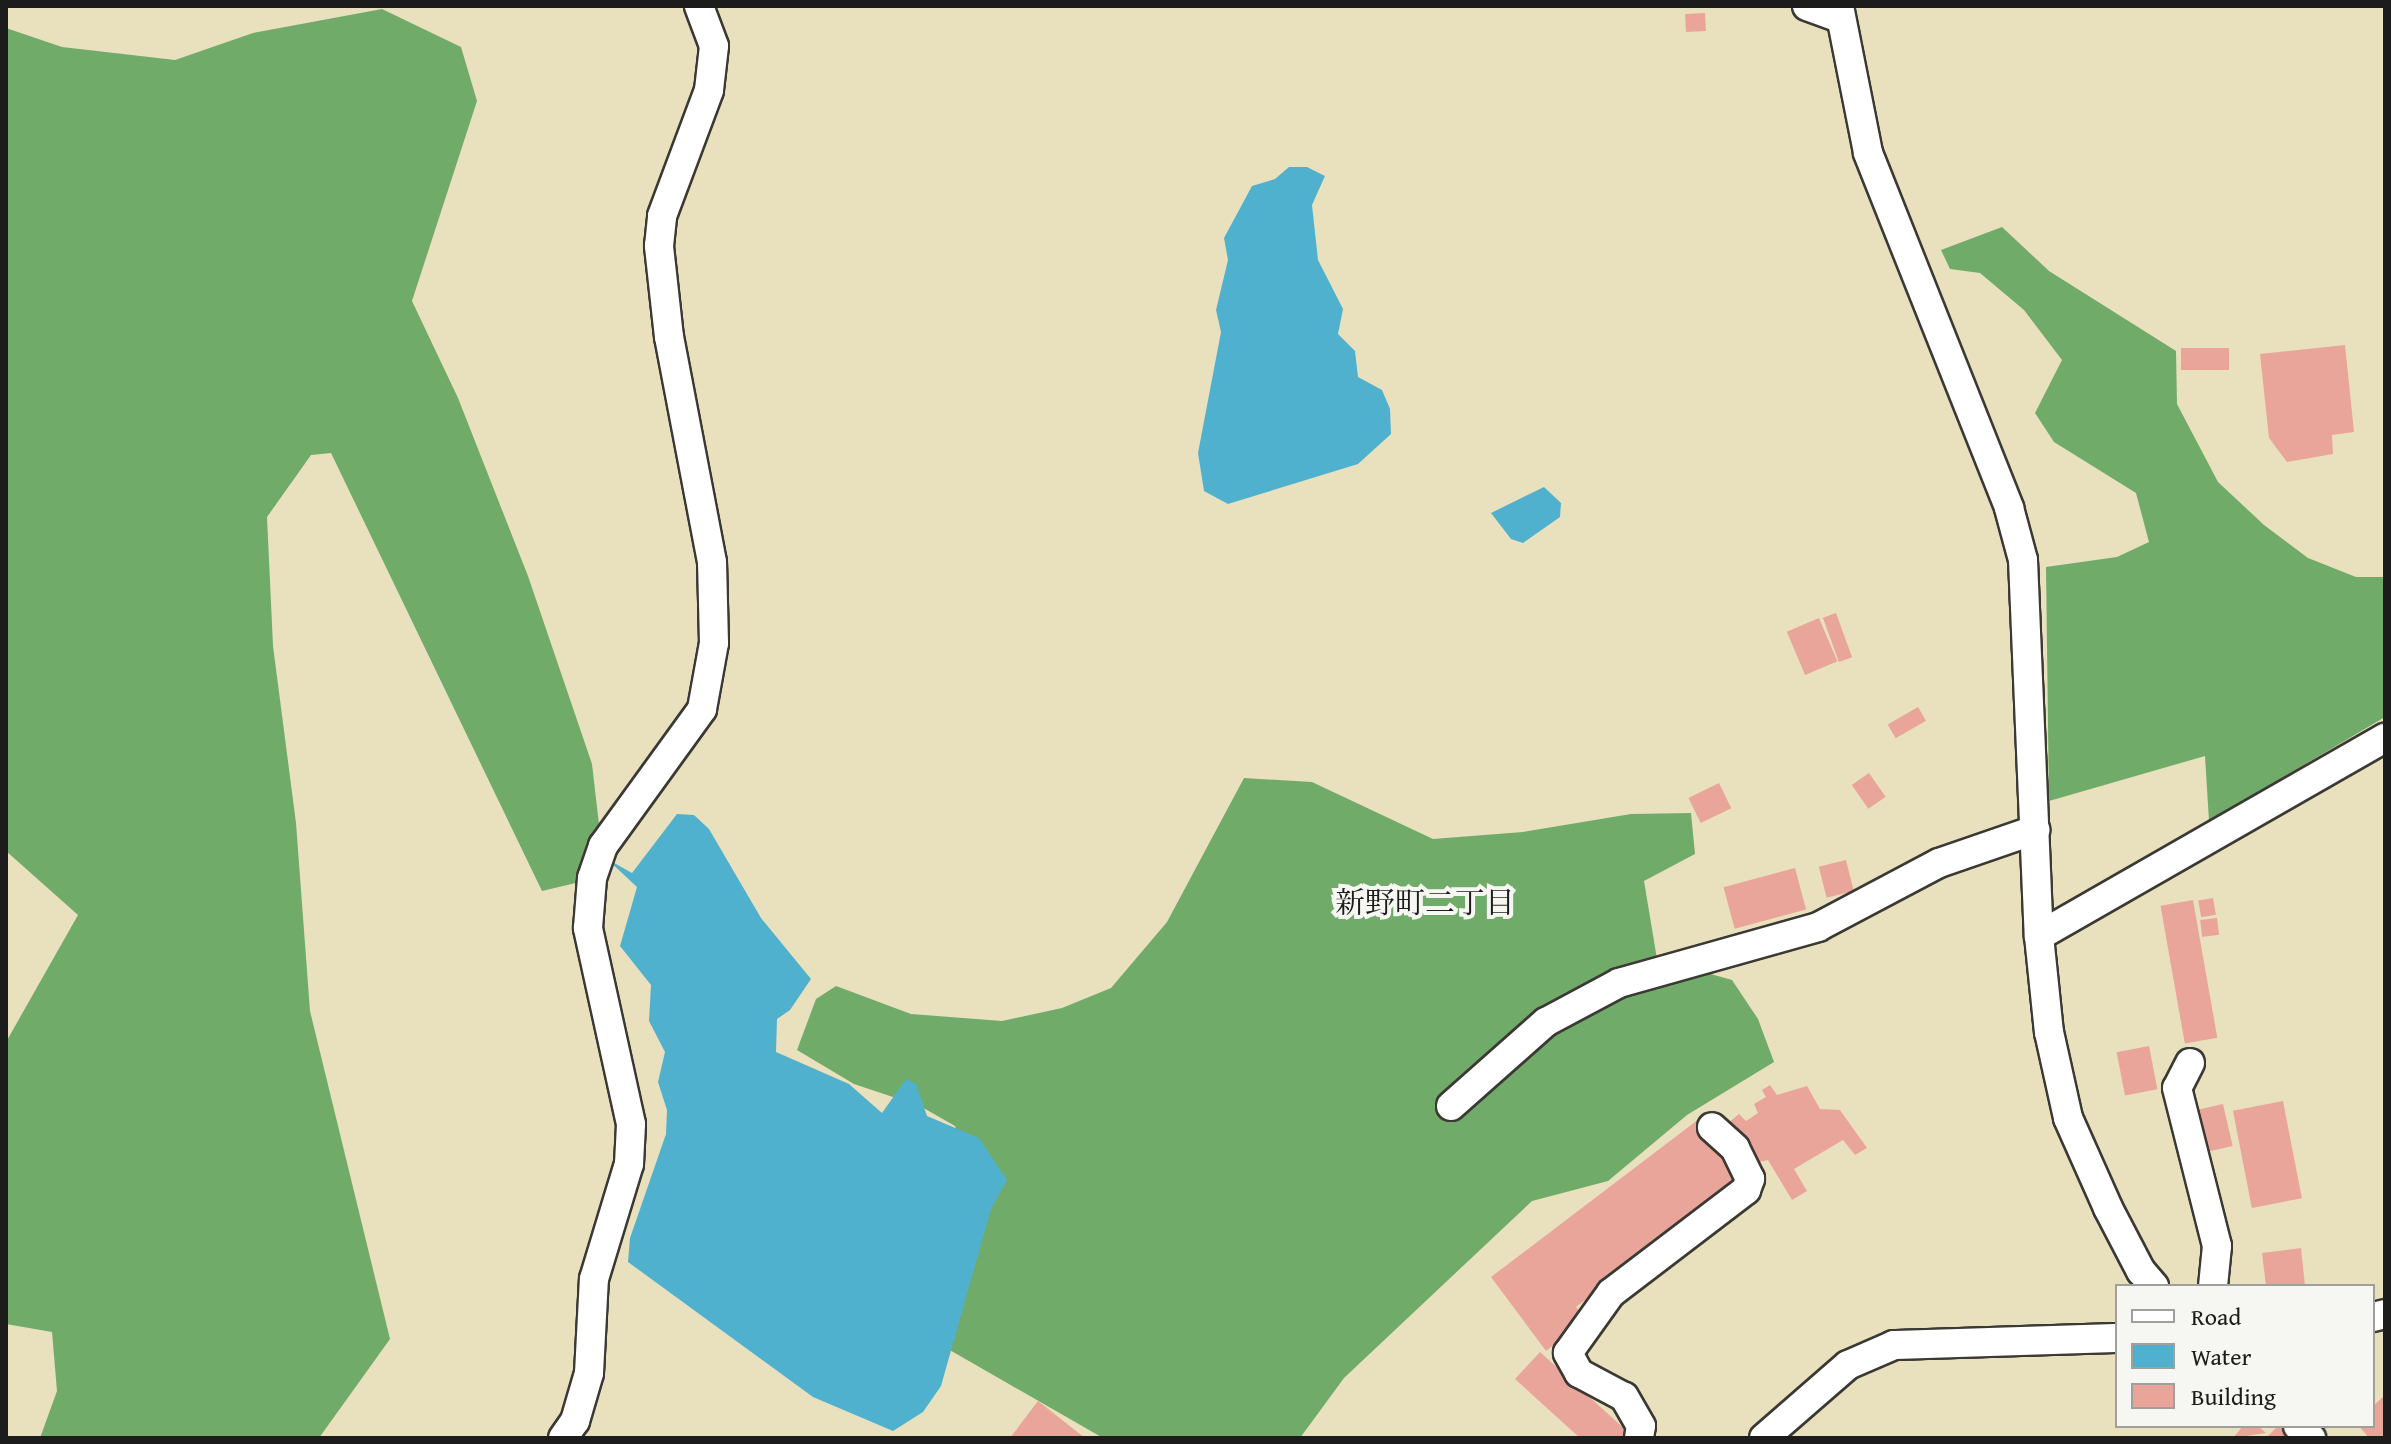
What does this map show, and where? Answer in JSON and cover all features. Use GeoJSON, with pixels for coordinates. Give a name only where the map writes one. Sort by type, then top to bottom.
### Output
{"type":"FeatureCollection","features":[{"type":"Feature","properties":{"kind":"street"},"geometry":{"type":"LineString","coordinates":[[563,1438],[575,1421],[589,1373],[594,1279],[629,1164],[631,1124],[588,928],[592,878],[603,846],[702,709],[714,643],[712,562],[669,337],[659,246],[662,216],[709,90],[714,46],[699,6]]}},
{"type":"Feature","properties":{"kind":"street"},"geometry":{"type":"LineString","coordinates":[[1807,6],[1838,12],[1868,153],[2009,508],[2023,560],[2039,936],[2049,1032],[2068,1118],[2108,1208],[2141,1271],[2152,1284]]}},
{"type":"Feature","properties":{"kind":"street"},"geometry":{"type":"LineString","coordinates":[[2039,936],[2385,738]]}},
{"type":"Feature","properties":{"kind":"street"},"geometry":{"type":"LineString","coordinates":[[1451,1106],[1546,1022],[1619,983],[1818,927],[1939,863],[2035,830]]}},
{"type":"Feature","properties":{"kind":"street"},"geometry":{"type":"LineString","coordinates":[[2190,1063],[2177,1088],[2217,1246],[2213,1284]]}},
{"type":"Feature","properties":{"kind":"street"},"geometry":{"type":"LineString","coordinates":[[1639,1438],[1641,1426],[1624,1397],[1579,1373],[1568,1353],[1611,1293],[1746,1190],[1750,1179],[1735,1148],[1712,1127]]}},
{"type":"Feature","properties":{"kind":"street"},"geometry":{"type":"LineString","coordinates":[[1764,1438],[1848,1365],[1894,1345],[2115,1338]]}},
{"type":"Feature","properties":{"kind":"green space"},"geometry":{"type":"Polygon","coordinates":[[[382,9],[461,47],[477,101],[412,301],[458,398],[528,576],[592,764],[605,876],[542,891],[331,453],[311,455],[267,517],[273,646],[296,823],[310,1011],[390,1339],[319,1438],[40,1438],[57,1391],[52,1332],[6,1324],[6,1042],[78,915],[6,851],[6,28],[62,47],[175,60],[253,33],[382,9]]]}},
{"type":"Feature","properties":{"kind":"green space"},"geometry":{"type":"Polygon","coordinates":[[[2002,227],[2049,271],[2176,351],[2177,404],[2218,482],[2264,525],[2308,558],[2356,577],[2385,577],[2385,717],[2209,821],[2205,756],[2049,801],[2046,567],[2117,557],[2149,542],[2136,493],[2054,442],[2035,413],[2062,360],[2024,310],[1980,273],[1950,269],[1941,250],[2002,227]]]}},
{"type":"Feature","properties":{"kind":"green space"},"geometry":{"type":"Polygon","coordinates":[[[1244,778],[1312,782],[1433,839],[1523,832],[1631,814],[1691,813],[1695,854],[1644,881],[1657,959],[1732,980],[1758,1019],[1774,1062],[1687,1115],[1608,1181],[1532,1201],[1344,1378],[1300,1438],[1103,1438],[941,1345],[965,1156],[955,1126],[920,1106],[854,1084],[797,1050],[816,999],[836,986],[911,1014],[1002,1021],[1062,1008],[1111,988],[1167,922],[1244,778]]]}},
{"type":"Feature","properties":{"kind":"water"},"geometry":{"type":"Polygon","coordinates":[[[1289,167],[1307,167],[1325,176],[1312,205],[1318,260],[1343,309],[1338,334],[1355,351],[1358,377],[1382,390],[1390,409],[1391,434],[1358,464],[1228,504],[1204,491],[1198,453],[1221,332],[1216,310],[1228,260],[1224,238],[1252,186],[1275,179],[1289,167]]]}},
{"type":"Feature","properties":{"kind":"water"},"geometry":{"type":"Polygon","coordinates":[[[1544,487],[1561,503],[1560,517],[1523,543],[1511,539],[1491,513],[1544,487]]]}},
{"type":"Feature","properties":{"kind":"water"},"geometry":{"type":"Polygon","coordinates":[[[677,814],[694,815],[709,829],[761,918],[811,979],[790,1010],[777,1019],[776,1052],[849,1084],[882,1113],[906,1079],[916,1084],[927,1116],[979,1138],[1007,1180],[991,1209],[941,1386],[923,1412],[893,1431],[813,1397],[628,1262],[630,1238],[666,1134],[667,1110],[658,1082],[665,1052],[649,1021],[651,985],[620,946],[637,887],[607,859],[632,873],[677,814]]]}},
{"type":"Feature","properties":{"kind":"building"},"geometry":{"type":"Polygon","coordinates":[[[1705,13],[1706,31],[1686,32],[1685,14],[1705,13]]]}},
{"type":"Feature","properties":{"kind":"building"},"geometry":{"type":"Polygon","coordinates":[[[2345,345],[2354,432],[2332,435],[2333,454],[2287,462],[2269,438],[2260,354],[2345,345]]]}},
{"type":"Feature","properties":{"kind":"building"},"geometry":{"type":"Polygon","coordinates":[[[2181,348],[2229,348],[2229,370],[2181,370],[2181,348]]]}},
{"type":"Feature","properties":{"kind":"building"},"geometry":{"type":"Polygon","coordinates":[[[1836,613],[1852,657],[1839,662],[1823,618],[1836,613]]]}},
{"type":"Feature","properties":{"kind":"building"},"geometry":{"type":"Polygon","coordinates":[[[1819,618],[1837,661],[1805,675],[1787,632],[1819,618]]]}},
{"type":"Feature","properties":{"kind":"building"},"geometry":{"type":"Polygon","coordinates":[[[1918,707],[1926,721],[1896,738],[1888,724],[1918,707]]]}},
{"type":"Feature","properties":{"kind":"building"},"geometry":{"type":"Polygon","coordinates":[[[1869,773],[1886,797],[1868,809],[1852,785],[1869,773]]]}},
{"type":"Feature","properties":{"kind":"building"},"geometry":{"type":"Polygon","coordinates":[[[1719,783],[1731,808],[1701,823],[1688,798],[1719,783]]]}},
{"type":"Feature","properties":{"kind":"building"},"geometry":{"type":"Polygon","coordinates":[[[1846,860],[1854,891],[1827,898],[1819,867],[1846,860]]]}},
{"type":"Feature","properties":{"kind":"building"},"geometry":{"type":"Polygon","coordinates":[[[1795,868],[1806,910],[1735,929],[1724,887],[1795,868]]]}},
{"type":"Feature","properties":{"kind":"building"},"geometry":{"type":"Polygon","coordinates":[[[2213,898],[2216,915],[2201,917],[2198,901],[2213,898]]]}},
{"type":"Feature","properties":{"kind":"building"},"geometry":{"type":"Polygon","coordinates":[[[2193,900],[2217,1038],[2185,1044],[2161,906],[2193,900]]]}},
{"type":"Feature","properties":{"kind":"building"},"geometry":{"type":"Polygon","coordinates":[[[2217,918],[2219,935],[2202,937],[2200,920],[2217,918]]]}},
{"type":"Feature","properties":{"kind":"building"},"geometry":{"type":"Polygon","coordinates":[[[2149,1046],[2157,1089],[2125,1095],[2117,1052],[2149,1046]]]}},
{"type":"Feature","properties":{"kind":"building"},"geometry":{"type":"Polygon","coordinates":[[[1770,1085],[1777,1095],[1807,1086],[1820,1109],[1840,1110],[1867,1148],[1855,1155],[1843,1140],[1794,1169],[1807,1191],[1792,1200],[1768,1160],[1759,1162],[1727,1124],[1739,1114],[1746,1121],[1758,1113],[1754,1104],[1766,1097],[1762,1090],[1770,1085]]]}},
{"type":"Feature","properties":{"kind":"building"},"geometry":{"type":"Polygon","coordinates":[[[2283,1101],[2302,1198],[2252,1208],[2233,1111],[2283,1101]]]}},
{"type":"Feature","properties":{"kind":"building"},"geometry":{"type":"Polygon","coordinates":[[[2223,1104],[2233,1146],[2207,1152],[2198,1110],[2223,1104]]]}},
{"type":"Feature","properties":{"kind":"building"},"geometry":{"type":"Polygon","coordinates":[[[1699,1119],[1744,1179],[1576,1307],[1586,1320],[1546,1351],[1491,1277],[1699,1119]]]}},
{"type":"Feature","properties":{"kind":"building"},"geometry":{"type":"Polygon","coordinates":[[[2301,1248],[2305,1284],[2266,1284],[2262,1253],[2301,1248]]]}},
{"type":"Feature","properties":{"kind":"building"},"geometry":{"type":"Polygon","coordinates":[[[1540,1352],[1628,1432],[1622,1438],[1580,1438],[1515,1379],[1540,1352]]]}},
{"type":"Feature","properties":{"kind":"building"},"geometry":{"type":"Polygon","coordinates":[[[2385,1395],[2385,1438],[2369,1438],[2361,1428],[2375,1428],[2375,1404],[2385,1395]]]}},
{"type":"Feature","properties":{"kind":"building"},"geometry":{"type":"Polygon","coordinates":[[[1038,1401],[1085,1438],[1010,1438],[1038,1401]]]}},
{"type":"Feature","properties":{"kind":"building"},"geometry":{"type":"Polygon","coordinates":[[[2241,1428],[2260,1428],[2266,1433],[2233,1438],[2241,1428]]]}},
{"type":"Feature","properties":{"kind":"building"},"geometry":{"type":"Polygon","coordinates":[[[2276,1428],[2280,1428],[2291,1438],[2266,1438],[2276,1428]]]}},
{"type":"Feature","properties":{"kind":"district","name":"新野町二丁目"},"geometry":{"type":"Point","coordinates":[1425,902]}}]}
